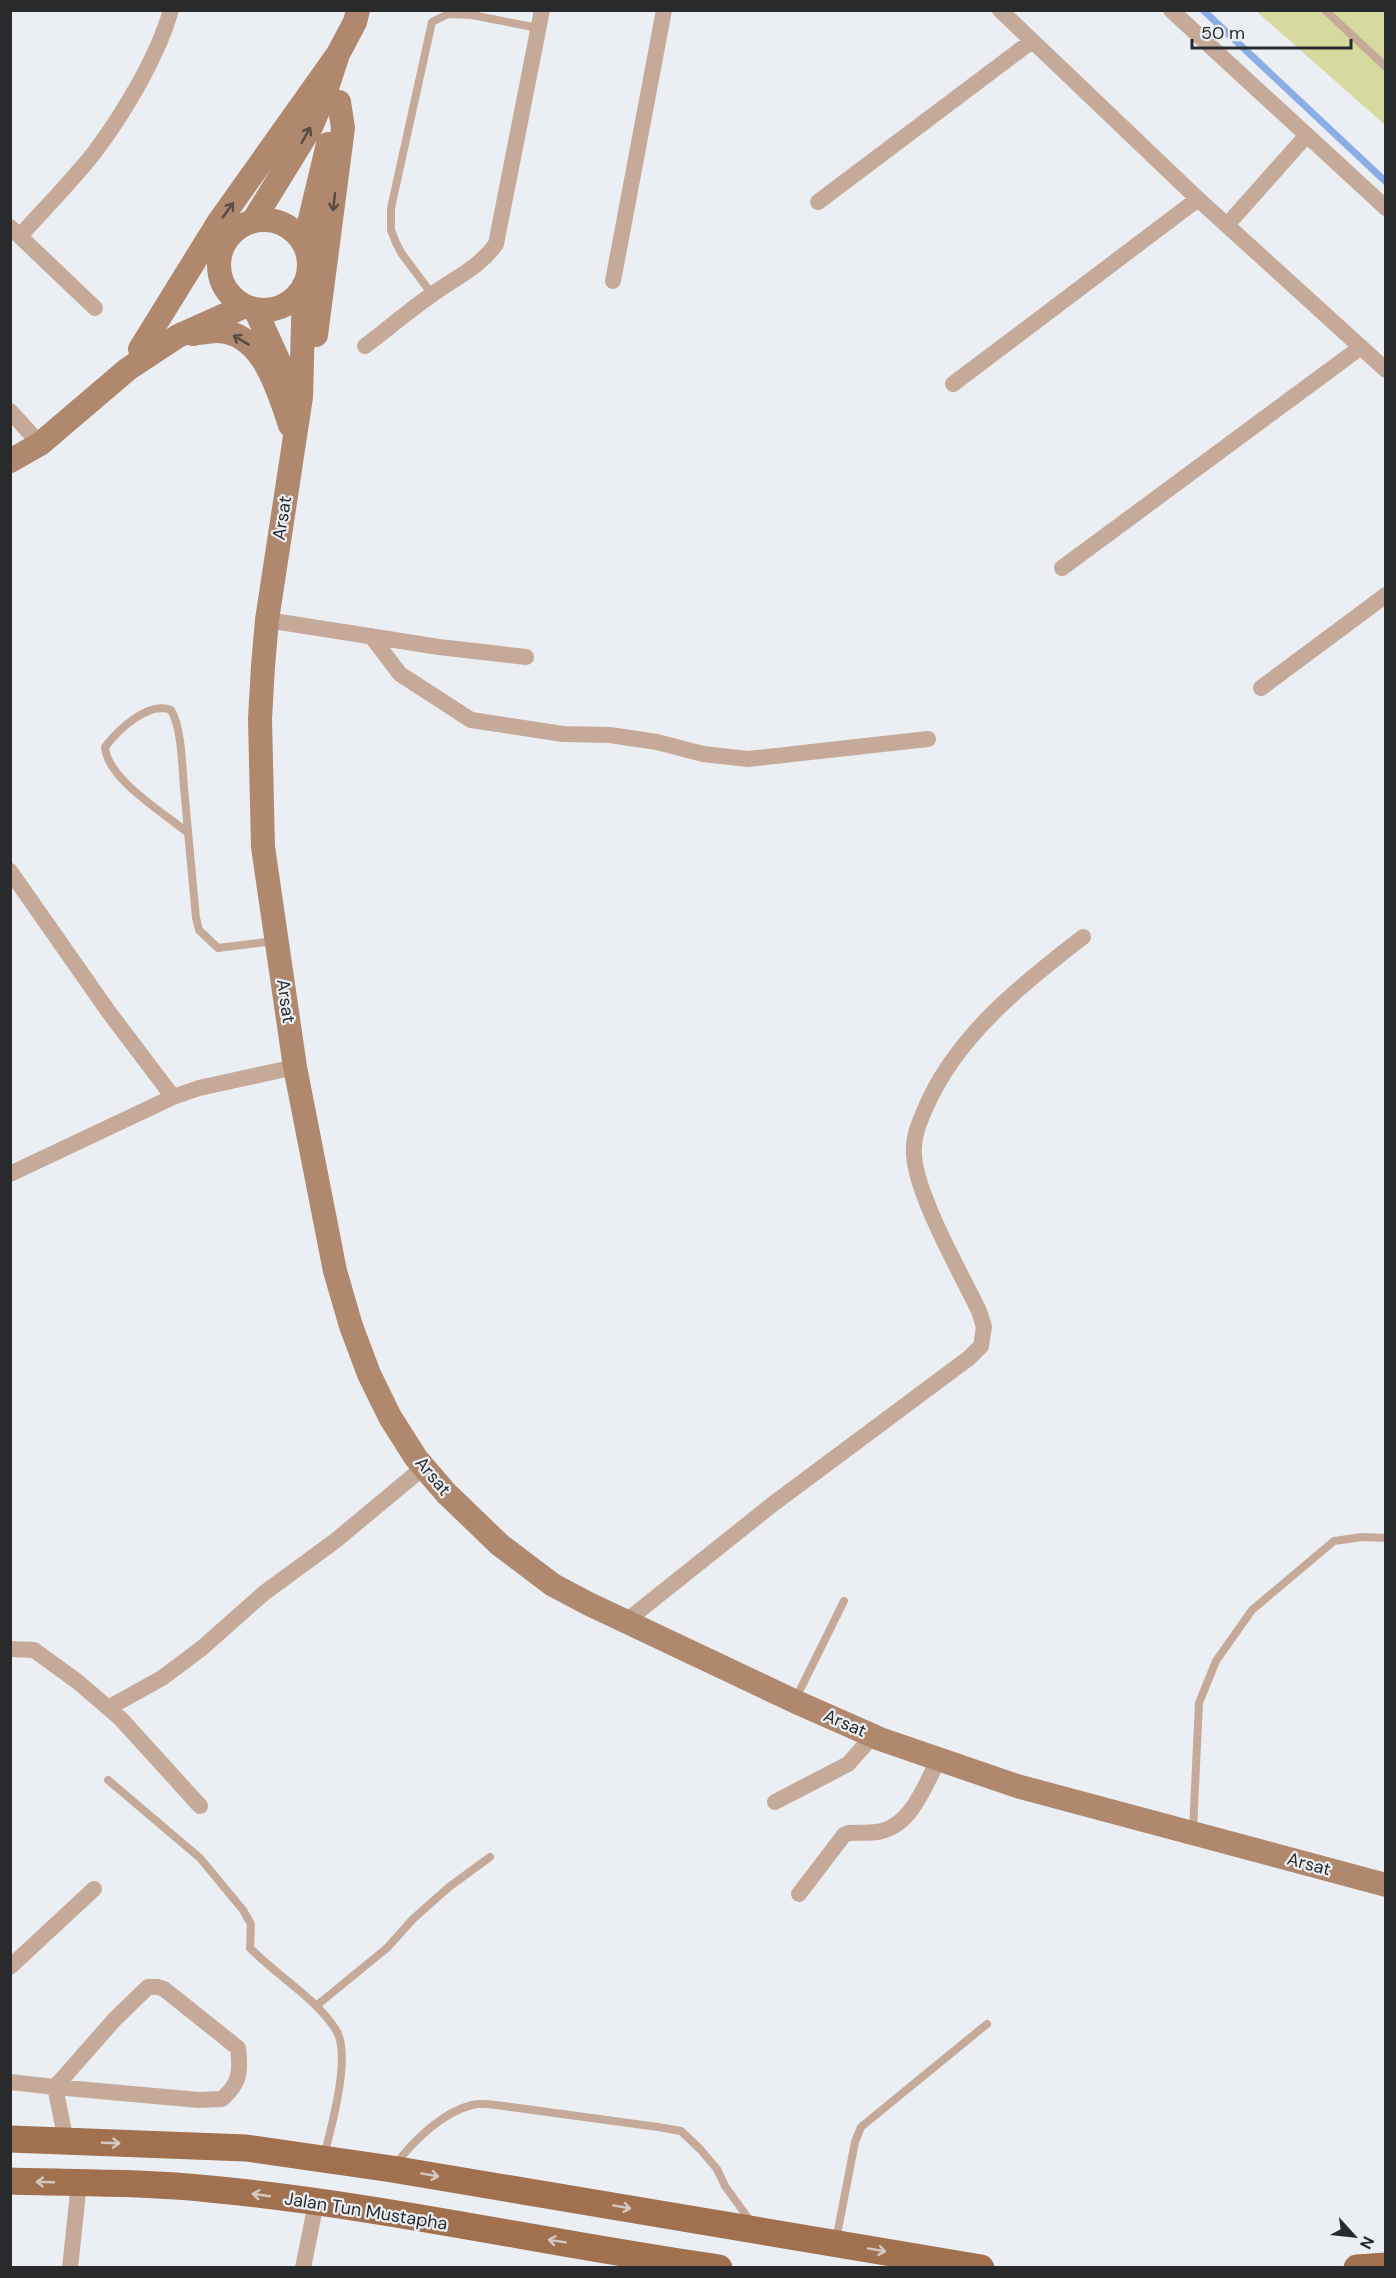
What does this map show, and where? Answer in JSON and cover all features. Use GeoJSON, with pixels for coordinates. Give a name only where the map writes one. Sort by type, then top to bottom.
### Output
{"type":"FeatureCollection","features":[{"type":"Feature","properties":{"kind":"main road"},"geometry":{"type":"LineString","coordinates":[[10,2139],[246,2148],[392,2169],[981,2268]]}},
{"type":"Feature","properties":{"kind":"main road","name":"Jalan Tun Mustapha"},"geometry":{"type":"LineString","coordinates":[[10,2181],[180,2186],[316,2203],[718,2268]]}},
{"type":"Feature","properties":{"kind":"main road"},"geometry":{"type":"LineString","coordinates":[[1357,2268],[1386,2266]]}},
{"type":"Feature","properties":{"kind":"street"},"geometry":{"type":"LineString","coordinates":[[94,308],[15,232],[94,153],[127,103],[149,63],[171,10]]}},
{"type":"Feature","properties":{"kind":"street"},"geometry":{"type":"LineString","coordinates":[[365,346],[432,294],[475,265],[489,254],[496,244],[542,10]]}},
{"type":"Feature","properties":{"kind":"street"},"geometry":{"type":"LineString","coordinates":[[613,281],[664,10]]}},
{"type":"Feature","properties":{"kind":"street"},"geometry":{"type":"LineString","coordinates":[[1000,10],[1198,198],[1386,370]]}},
{"type":"Feature","properties":{"kind":"street"},"geometry":{"type":"LineString","coordinates":[[1171,10],[1386,208]]}},
{"type":"Feature","properties":{"kind":"street"},"geometry":{"type":"LineString","coordinates":[[253,221],[311,127],[338,54],[357,16]]}},
{"type":"Feature","properties":{"kind":"street"},"geometry":{"type":"LineString","coordinates":[[304,244],[352,57],[357,16]]}},
{"type":"Feature","properties":{"kind":"street"},"geometry":{"type":"LineString","coordinates":[[818,202],[1032,41]]}},
{"type":"Feature","properties":{"kind":"street"},"geometry":{"type":"LineString","coordinates":[[134,359],[219,223],[338,54]]}},
{"type":"Feature","properties":{"kind":"street"},"geometry":{"type":"LineString","coordinates":[[301,397],[313,354],[319,318],[343,128],[339,102]]}},
{"type":"Feature","properties":{"kind":"street"},"geometry":{"type":"LineString","coordinates":[[1227,225],[1307,135]]}},
{"type":"Feature","properties":{"kind":"street"},"geometry":{"type":"LineString","coordinates":[[953,384],[1198,198]]}},
{"type":"Feature","properties":{"kind":"street"},"geometry":{"type":"LineString","coordinates":[[10,461],[40,444],[134,359],[218,262],[224,245],[241,226],[253,221],[269,220],[283,224],[295,232],[304,244],[309,271],[296,297],[270,310],[250,307],[231,295],[223,283],[218,262]]}},
{"type":"Feature","properties":{"kind":"street"},"geometry":{"type":"LineString","coordinates":[[292,458],[301,397],[304,285]]}},
{"type":"Feature","properties":{"kind":"street"},"geometry":{"type":"LineString","coordinates":[[134,359],[178,336],[250,307]]}},
{"type":"Feature","properties":{"kind":"street"},"geometry":{"type":"LineString","coordinates":[[250,307],[280,364],[288,398],[292,458]]}},
{"type":"Feature","properties":{"kind":"street"},"geometry":{"type":"LineString","coordinates":[[178,336],[217,331],[231,334],[255,349],[273,376],[290,425]]}},
{"type":"Feature","properties":{"kind":"street"},"geometry":{"type":"LineString","coordinates":[[1062,568],[1361,347]]}},
{"type":"Feature","properties":{"kind":"street"},"geometry":{"type":"LineString","coordinates":[[10,411],[40,444]]}},
{"type":"Feature","properties":{"kind":"street","name":"Arsat"},"geometry":{"type":"LineString","coordinates":[[292,458],[267,620],[260,719],[263,847],[296,1067],[335,1271],[351,1326],[369,1374],[390,1418],[424,1467],[446,1493],[500,1545],[553,1585],[625,1622],[873,1736],[1017,1786],[1386,1885]]}},
{"type":"Feature","properties":{"kind":"street"},"geometry":{"type":"LineString","coordinates":[[1261,688],[1386,595]]}},
{"type":"Feature","properties":{"kind":"street"},"geometry":{"type":"LineString","coordinates":[[267,620],[439,647],[526,657]]}},
{"type":"Feature","properties":{"kind":"street"},"geometry":{"type":"LineString","coordinates":[[371,636],[400,674],[471,720],[563,734],[610,735],[657,742],[703,754],[748,759],[928,740]]}},
{"type":"Feature","properties":{"kind":"street"},"geometry":{"type":"LineString","coordinates":[[10,871],[108,1011],[173,1097]]}},
{"type":"Feature","properties":{"kind":"street"},"geometry":{"type":"LineString","coordinates":[[625,1622],[773,1503],[937,1383],[981,1346],[984,1327],[979,1311],[920,1185],[913,1149],[918,1128],[936,1083],[967,1040],[1035,975],[1083,937]]}},
{"type":"Feature","properties":{"kind":"street"},"geometry":{"type":"LineString","coordinates":[[10,1174],[173,1097],[199,1088],[296,1067]]}},
{"type":"Feature","properties":{"kind":"street"},"geometry":{"type":"LineString","coordinates":[[108,1708],[162,1678],[202,1648],[264,1593],[335,1541],[424,1467]]}},
{"type":"Feature","properties":{"kind":"street"},"geometry":{"type":"LineString","coordinates":[[10,1649],[34,1650],[78,1682],[121,1719],[200,1806]]}},
{"type":"Feature","properties":{"kind":"street"},"geometry":{"type":"LineString","coordinates":[[775,1802],[848,1764],[873,1736]]}},
{"type":"Feature","properties":{"kind":"street"},"geometry":{"type":"LineString","coordinates":[[799,1894],[844,1835],[880,1832],[904,1820],[939,1759]]}},
{"type":"Feature","properties":{"kind":"street"},"geometry":{"type":"LineString","coordinates":[[10,1967],[94,1889]]}},
{"type":"Feature","properties":{"kind":"street"},"geometry":{"type":"LineString","coordinates":[[10,2082],[55,2087],[198,2100],[222,2099],[234,2088],[240,2068],[238,2048],[164,1989],[158,1986],[148,1987],[108,2026],[55,2087]]}},
{"type":"Feature","properties":{"kind":"street"},"geometry":{"type":"LineString","coordinates":[[55,2087],[66,2141]]}},
{"type":"Feature","properties":{"kind":"street"},"geometry":{"type":"LineString","coordinates":[[70,2268],[79,2183]]}},
{"type":"Feature","properties":{"kind":"street"},"geometry":{"type":"LineString","coordinates":[[303,2268],[316,2203]]}},
{"type":"Feature","properties":{"kind":"lane"},"geometry":{"type":"LineString","coordinates":[[1325,10],[1386,67]]}},
{"type":"Feature","properties":{"kind":"lane"},"geometry":{"type":"LineString","coordinates":[[432,294],[402,254],[391,231],[391,208],[432,22],[448,14],[472,15],[538,28]]}},
{"type":"Feature","properties":{"kind":"lane"},"geometry":{"type":"LineString","coordinates":[[188,833],[122,780],[106,756],[105,747],[113,737],[142,714],[156,708],[163,707],[171,710],[176,724],[199,930],[218,948],[277,941]]}},
{"type":"Feature","properties":{"kind":"lane"},"geometry":{"type":"LineString","coordinates":[[1193,1833],[1198,1703],[1216,1661],[1252,1610],[1334,1541],[1362,1537],[1386,1538]]}},
{"type":"Feature","properties":{"kind":"lane"},"geometry":{"type":"LineString","coordinates":[[794,1701],[843,1601]]}},
{"type":"Feature","properties":{"kind":"lane"},"geometry":{"type":"LineString","coordinates":[[108,1780],[200,1858],[243,1910],[251,1924],[250,1948],[316,2006],[338,2032],[341,2049],[340,2084],[324,2160]]}},
{"type":"Feature","properties":{"kind":"lane"},"geometry":{"type":"LineString","coordinates":[[316,2006],[387,1948],[413,1919],[449,1887],[490,1857]]}},
{"type":"Feature","properties":{"kind":"lane"},"geometry":{"type":"LineString","coordinates":[[835,2243],[855,2142],[861,2127],[987,2024]]}},
{"type":"Feature","properties":{"kind":"lane"},"geometry":{"type":"LineString","coordinates":[[392,2169],[410,2146],[437,2124],[457,2109],[475,2104],[496,2104],[681,2131],[717,2169],[725,2186],[757,2230]]}},
{"type":"Feature","properties":{"kind":"green space"},"geometry":{"type":"Polygon","coordinates":[[[1256,11],[1385,11],[1385,125],[1256,11]]]}},
{"type":"Feature","properties":{"kind":"waterway"},"geometry":{"type":"LineString","coordinates":[[1203,10],[1386,182]]}}]}
